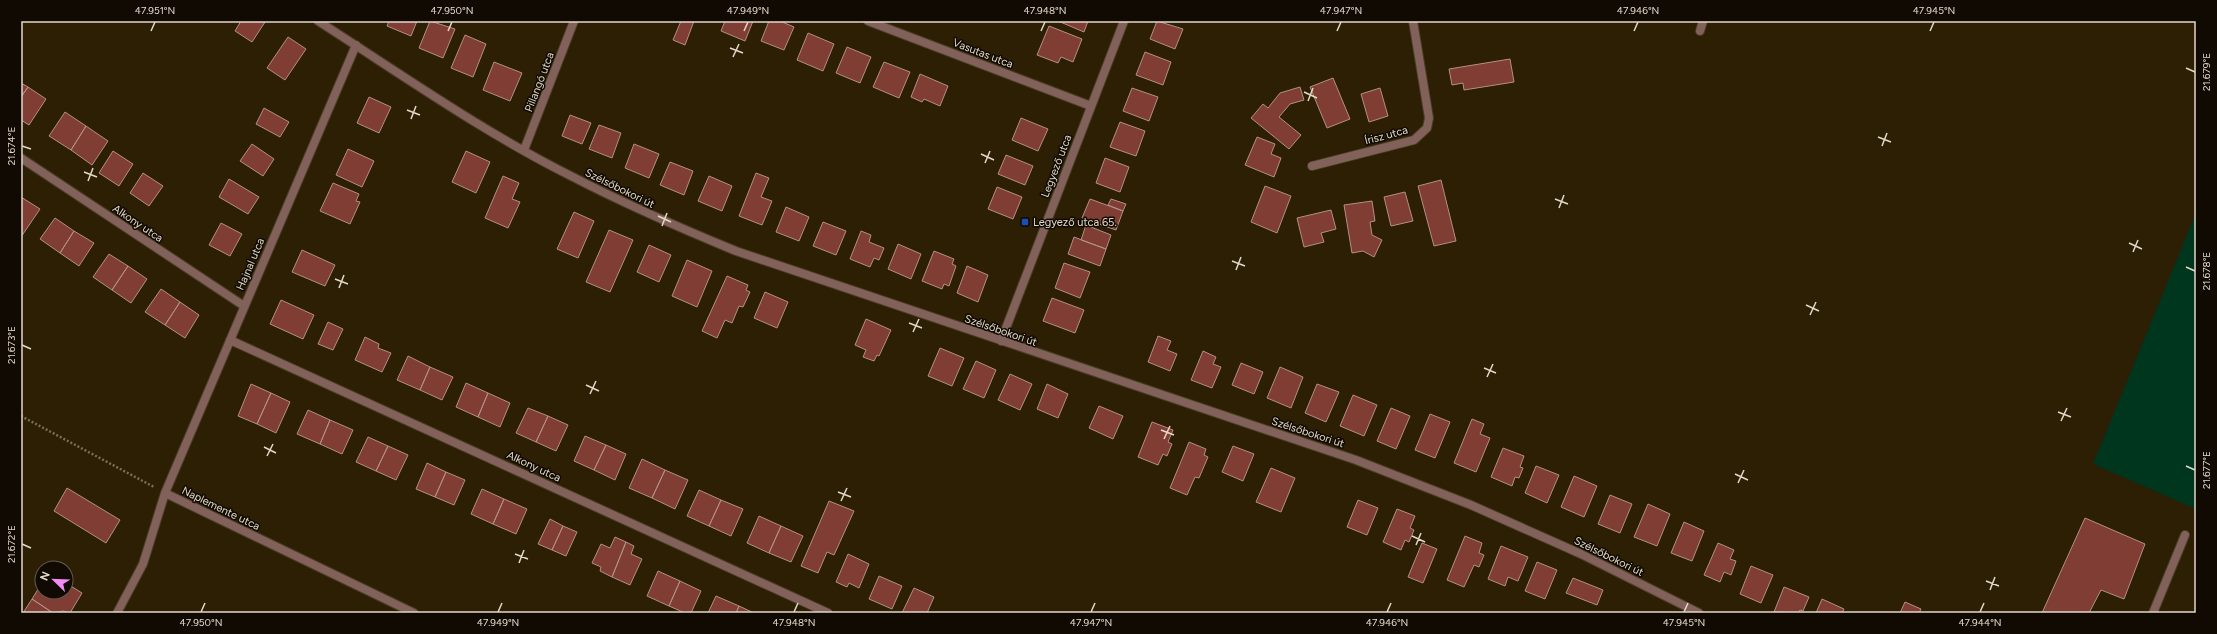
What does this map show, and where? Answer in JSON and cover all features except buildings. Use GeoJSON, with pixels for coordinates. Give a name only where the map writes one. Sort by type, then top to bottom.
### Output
{"type":"FeatureCollection","features":[{"type":"Feature","properties":{"kind":"street","name":"Szélsőbokori út"},"geometry":{"type":"LineString","coordinates":[[318,21],[524,150],[570,176],[666,222],[736,251],[1378,468],[1471,505],[1581,554],[1699,613]]}},
{"type":"Feature","properties":{"kind":"street","name":"Pillangó utca"},"geometry":{"type":"LineString","coordinates":[[524,150],[574,21]]}},
{"type":"Feature","properties":{"kind":"street","name":"Vasutas utca"},"geometry":{"type":"LineString","coordinates":[[868,21],[1091,106]]}},
{"type":"Feature","properties":{"kind":"street","name":"Legyező utca"},"geometry":{"type":"LineString","coordinates":[[1001,341],[1124,21]]}},
{"type":"Feature","properties":{"kind":"street","name":"Írisz utca"},"geometry":{"type":"LineString","coordinates":[[1312,166],[1414,140],[1427,128],[1429,118],[1413,21]]}},
{"type":"Feature","properties":{"kind":"street"},"geometry":{"type":"LineString","coordinates":[[1700,31],[1703,21]]}},
{"type":"Feature","properties":{"kind":"street","name":"Hajnal utca"},"geometry":{"type":"LineString","coordinates":[[117,613],[143,564],[165,493],[356,45]]}},
{"type":"Feature","properties":{"kind":"street","name":"Alkony utca"},"geometry":{"type":"LineString","coordinates":[[21,158],[244,306]]}},
{"type":"Feature","properties":{"kind":"street","name":"Alkony utca"},"geometry":{"type":"LineString","coordinates":[[230,340],[828,613]]}},
{"type":"Feature","properties":{"kind":"street","name":"Naplemente utca"},"geometry":{"type":"LineString","coordinates":[[165,493],[414,613]]}},
{"type":"Feature","properties":{"kind":"street"},"geometry":{"type":"LineString","coordinates":[[2153,613],[2185,535]]}},
{"type":"Feature","properties":{"kind":"path","name":"Naplemente utca"},"geometry":{"type":"LineString","coordinates":[[21,416],[165,493]]}},
{"type":"Feature","properties":{"kind":"green space"},"geometry":{"type":"Polygon","coordinates":[[[2196,213],[2196,509],[2093,464],[2196,213]]]}},
{"type":"Feature","properties":{"kind":"place","name":"Legyező utca 65."},"geometry":{"type":"Point","coordinates":[1025,222]}}]}
